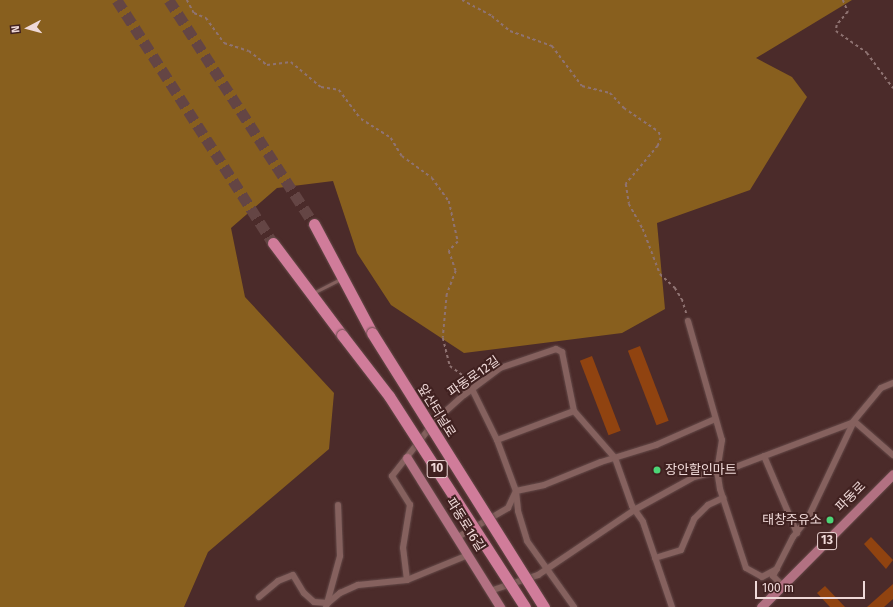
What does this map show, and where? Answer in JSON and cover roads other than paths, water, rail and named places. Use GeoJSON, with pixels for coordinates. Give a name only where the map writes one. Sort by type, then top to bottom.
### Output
{"type":"FeatureCollection","features":[{"type":"Feature","properties":{"kind":"highway","name":"앞산터널로"},"geometry":{"type":"LineString","coordinates":[[314,224],[372,333],[544,607]]}},
{"type":"Feature","properties":{"kind":"highway","name":"10"},"geometry":{"type":"LineString","coordinates":[[273,243],[398,409],[525,607]]}},
{"type":"Feature","properties":{"kind":"main road","name":"파동로16길"},"geometry":{"type":"LineString","coordinates":[[407,458],[468,555]]}},
{"type":"Feature","properties":{"kind":"main road","name":"파동로"},"geometry":{"type":"LineString","coordinates":[[761,607],[893,474]]}},
{"type":"Feature","properties":{"kind":"main road"},"geometry":{"type":"LineString","coordinates":[[490,591],[500,607]]}},
{"type":"Feature","properties":{"kind":"street"},"geometry":{"type":"LineString","coordinates":[[688,321],[722,440],[717,470],[723,498],[746,568],[762,577],[777,569]]}},
{"type":"Feature","properties":{"kind":"street","name":"파동로12길"},"geometry":{"type":"LineString","coordinates":[[407,580],[403,548],[410,505],[392,476],[436,420],[474,388],[500,368],[556,349],[562,352],[574,411],[615,458],[632,506],[636,509],[655,558],[672,607]]}},
{"type":"Feature","properties":{"kind":"street"},"geometry":{"type":"LineString","coordinates":[[782,585],[773,576],[797,533],[808,518],[854,421],[881,388],[893,383]]}},
{"type":"Feature","properties":{"kind":"street"},"geometry":{"type":"LineString","coordinates":[[474,388],[497,440],[516,491],[518,511],[527,541],[546,571],[574,607]]}},
{"type":"Feature","properties":{"kind":"street"},"geometry":{"type":"LineString","coordinates":[[497,440],[574,411]]}},
{"type":"Feature","properties":{"kind":"street"},"geometry":{"type":"LineString","coordinates":[[516,491],[544,485],[615,458],[656,445],[715,419]]}},
{"type":"Feature","properties":{"kind":"street"},"geometry":{"type":"LineString","coordinates":[[854,421],[893,455]]}},
{"type":"Feature","properties":{"kind":"street"},"geometry":{"type":"LineString","coordinates":[[516,491],[508,508],[458,537],[490,591],[546,571],[636,509],[694,478],[717,470],[738,466],[854,421]]}},
{"type":"Feature","properties":{"kind":"street"},"geometry":{"type":"LineString","coordinates":[[764,456],[797,533]]}},
{"type":"Feature","properties":{"kind":"street"},"geometry":{"type":"LineString","coordinates":[[655,558],[681,550],[694,519],[708,505],[723,498]]}},
{"type":"Feature","properties":{"kind":"street"},"geometry":{"type":"LineString","coordinates":[[327,605],[340,556],[338,505]]}},
{"type":"Feature","properties":{"kind":"street"},"geometry":{"type":"LineString","coordinates":[[327,605],[340,593],[358,585],[407,580],[468,555]]}},
{"type":"Feature","properties":{"kind":"street"},"geometry":{"type":"LineString","coordinates":[[259,597],[278,581],[293,575],[304,593],[314,602],[327,605]]}},
{"type":"Feature","properties":{"kind":"lane"},"geometry":{"type":"LineString","coordinates":[[312,294],[343,278]]}},
{"type":"Feature","properties":{"kind":"tunnel"},"geometry":{"type":"LineString","coordinates":[[117,0],[273,243]]}},
{"type":"Feature","properties":{"kind":"tunnel"},"geometry":{"type":"LineString","coordinates":[[169,0],[314,224]]}},
{"type":"Feature","properties":{"kind":"place","name":"장안할인마트"},"geometry":{"type":"Point","coordinates":[657,470]}},
{"type":"Feature","properties":{"kind":"place","name":"태창주유소"},"geometry":{"type":"Point","coordinates":[830,520]}}]}
